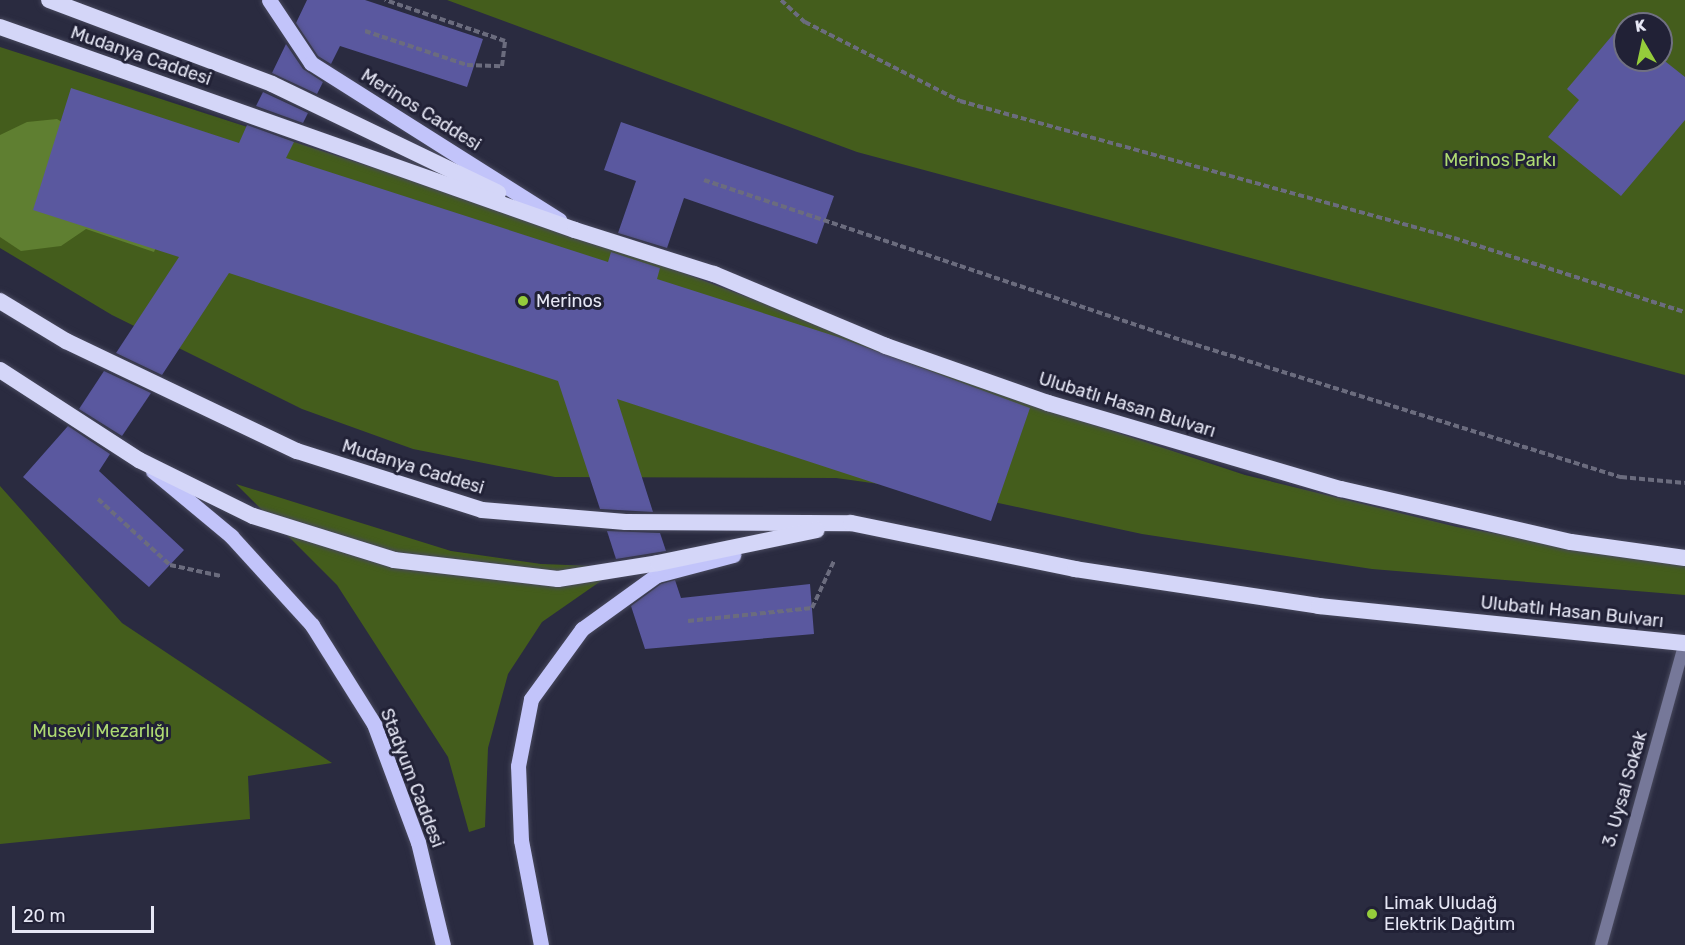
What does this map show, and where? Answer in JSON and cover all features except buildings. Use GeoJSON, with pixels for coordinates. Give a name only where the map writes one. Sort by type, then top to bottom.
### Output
{"type":"FeatureCollection","features":[{"type":"Feature","properties":{"kind":"highway"},"geometry":{"type":"LineString","coordinates":[[49,0],[272,84],[574,230]]}},
{"type":"Feature","properties":{"kind":"highway","name":"Mudanya Caddesi"},"geometry":{"type":"LineString","coordinates":[[0,27],[574,230]]}},
{"type":"Feature","properties":{"kind":"highway","name":"Ulubatlı Hasan Bulvarı"},"geometry":{"type":"LineString","coordinates":[[574,230],[714,274],[886,346],[1060,407],[1341,489],[1571,542],[1685,558]]}},
{"type":"Feature","properties":{"kind":"highway","name":"Mudanya Caddesi"},"geometry":{"type":"LineString","coordinates":[[0,301],[66,341],[297,451],[482,510],[626,522],[852,523]]}},
{"type":"Feature","properties":{"kind":"highway"},"geometry":{"type":"LineString","coordinates":[[0,370],[139,460],[253,516],[394,560],[558,579],[658,563],[852,523]]}},
{"type":"Feature","properties":{"kind":"highway","name":"Ulubatlı Hasan Bulvarı"},"geometry":{"type":"LineString","coordinates":[[852,523],[1075,569],[1307,604],[1685,643]]}},
{"type":"Feature","properties":{"kind":"main road","name":"Merinos Caddesi"},"geometry":{"type":"LineString","coordinates":[[268,0],[311,63],[574,230]]}},
{"type":"Feature","properties":{"kind":"main road","name":"Stadyum Caddesi"},"geometry":{"type":"LineString","coordinates":[[139,460],[231,536],[319,635],[374,724],[418,842],[443,945]]}},
{"type":"Feature","properties":{"kind":"main road"},"geometry":{"type":"LineString","coordinates":[[541,945],[521,840],[518,766],[531,699],[582,629],[657,575],[852,523]]}},
{"type":"Feature","properties":{"kind":"street","name":"3. Uysal Sokak"},"geometry":{"type":"LineString","coordinates":[[1601,945],[1685,643]]}},
{"type":"Feature","properties":{"kind":"path"},"geometry":{"type":"LineString","coordinates":[[365,30],[467,65],[502,66],[505,41],[385,0]]}},
{"type":"Feature","properties":{"kind":"path"},"geometry":{"type":"LineString","coordinates":[[781,0],[805,22],[960,102],[1454,238],[1685,312]]}},
{"type":"Feature","properties":{"kind":"path"},"geometry":{"type":"LineString","coordinates":[[704,180],[1187,342],[1621,477],[1685,483]]}},
{"type":"Feature","properties":{"kind":"path"},"geometry":{"type":"LineString","coordinates":[[98,499],[170,565]]}},
{"type":"Feature","properties":{"kind":"path"},"geometry":{"type":"LineString","coordinates":[[688,621],[812,608],[852,523]]}},
{"type":"Feature","properties":{"kind":"green space","name":"Merinos Parkı"},"geometry":{"type":"Polygon","coordinates":[[[447,0],[1685,0],[1685,375],[857,152],[447,0]]]}},
{"type":"Feature","properties":{"kind":"green space"},"geometry":{"type":"Polygon","coordinates":[[[0,47],[486,204],[670,268],[1049,410],[1245,475],[1457,527],[1685,565],[1685,595],[1372,569],[1142,534],[966,496],[836,478],[555,477],[413,449],[302,409],[112,315],[0,248],[0,47]]]}},
{"type":"Feature","properties":{"kind":"green space"},"geometry":{"type":"Polygon","coordinates":[[[236,484],[451,551],[541,564],[621,567],[542,622],[508,674],[488,748],[485,827],[469,832],[448,757],[337,585],[236,484]]]}},
{"type":"Feature","properties":{"kind":"green space","name":"Musevi Mezarlığı"},"geometry":{"type":"Polygon","coordinates":[[[0,486],[122,623],[332,763],[248,776],[250,819],[0,844],[0,486]]]}},
{"type":"Feature","properties":{"kind":"shaded area"},"geometry":{"type":"Polygon","coordinates":[[[57,119],[88,138],[170,213],[154,252],[86,229],[61,246],[21,251],[0,237],[0,135],[27,122],[57,119]]]}},
{"type":"Feature","properties":{"kind":"place","name":"Merinos"},"geometry":{"type":"Point","coordinates":[523,301]}},
{"type":"Feature","properties":{"kind":"place","name":"Limak Uludağ Elektrik Dağıtım"},"geometry":{"type":"Point","coordinates":[1372,914]}}]}
